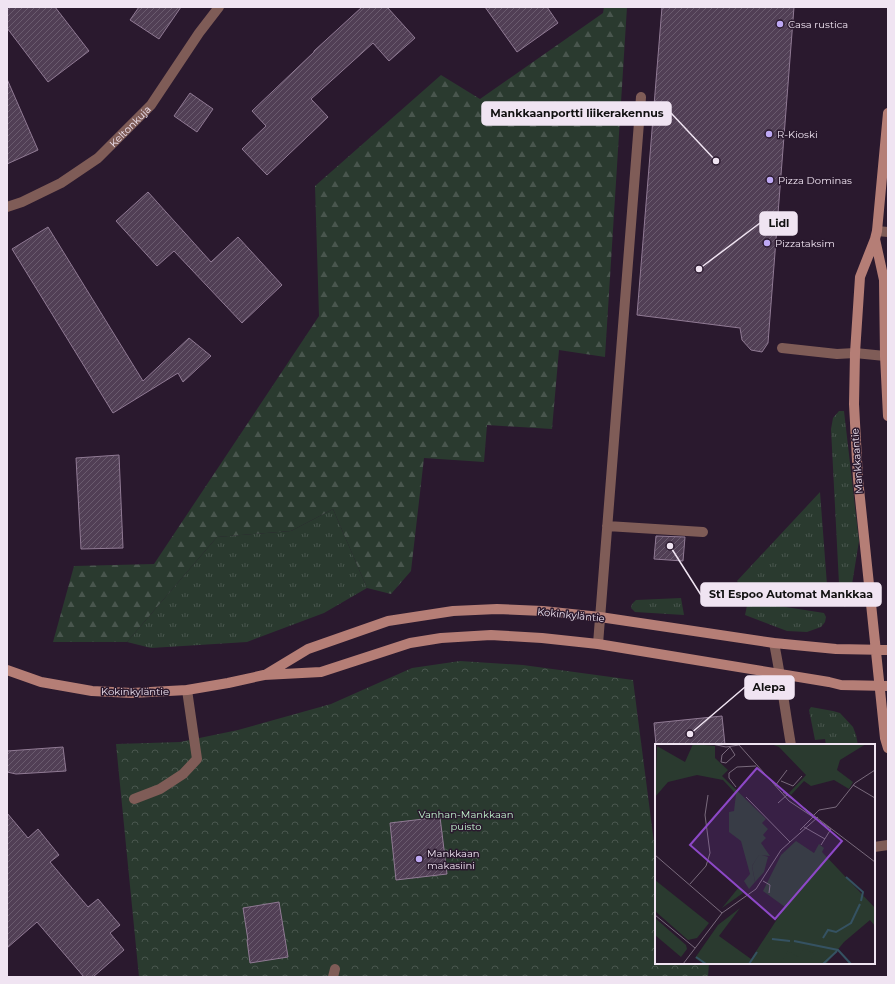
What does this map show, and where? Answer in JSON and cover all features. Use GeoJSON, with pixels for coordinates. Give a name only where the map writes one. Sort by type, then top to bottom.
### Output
{"type":"FeatureCollection","features":[{"type":"Feature","properties":{"kind":"main road","name":"Mankkaantie"},"geometry":{"type":"LineString","coordinates":[[888,113],[876,235],[860,277],[855,353],[854,404],[858,479],[876,650],[884,686],[886,738],[888,748]]}},
{"type":"Feature","properties":{"kind":"main road","name":"Mankkaantie"},"geometry":{"type":"LineString","coordinates":[[876,235],[884,280],[885,356],[888,416]]}},
{"type":"Feature","properties":{"kind":"main road","name":"Kokinkyläntie"},"geometry":{"type":"LineString","coordinates":[[264,675],[308,649],[388,621],[453,611],[497,609],[543,611],[600,617],[774,643],[888,650]]}},
{"type":"Feature","properties":{"kind":"main road","name":"Kokinkyläntie"},"geometry":{"type":"LineString","coordinates":[[7,670],[41,682],[92,691],[132,693],[187,690],[264,675],[321,672],[410,643],[441,638],[491,635],[542,638],[598,644],[829,682],[840,686],[884,686]]}},
{"type":"Feature","properties":{"kind":"street","name":"Keltonkuja"},"geometry":{"type":"LineString","coordinates":[[7,207],[22,202],[61,183],[98,158],[151,105],[199,33],[220,7]]}},
{"type":"Feature","properties":{"kind":"street"},"geometry":{"type":"LineString","coordinates":[[598,644],[641,97]]}},
{"type":"Feature","properties":{"kind":"street"},"geometry":{"type":"LineString","coordinates":[[876,235],[888,232]]}},
{"type":"Feature","properties":{"kind":"street"},"geometry":{"type":"LineString","coordinates":[[782,348],[837,354],[855,353],[885,356]]}},
{"type":"Feature","properties":{"kind":"street"},"geometry":{"type":"LineString","coordinates":[[607,526],[703,532]]}},
{"type":"Feature","properties":{"kind":"street"},"geometry":{"type":"LineString","coordinates":[[774,643],[791,744]]}},
{"type":"Feature","properties":{"kind":"street"},"geometry":{"type":"LineString","coordinates":[[134,799],[160,789],[183,774],[198,759],[187,690]]}},
{"type":"Feature","properties":{"kind":"street"},"geometry":{"type":"LineString","coordinates":[[875,847],[888,845]]}},
{"type":"Feature","properties":{"kind":"green space"},"geometry":{"type":"Polygon","coordinates":[[[604,7],[627,7],[605,357],[559,350],[552,429],[487,425],[484,462],[424,458],[411,571],[391,594],[367,588],[333,509],[291,531],[217,537],[127,642],[53,642],[74,566],[154,564],[319,316],[315,186],[441,75],[480,99],[603,13],[604,7]]]}},
{"type":"Feature","properties":{"kind":"green space"},"geometry":{"type":"Polygon","coordinates":[[[839,411],[844,411],[859,541],[850,597],[845,607],[840,603],[831,429],[833,418],[839,411]]]}},
{"type":"Feature","properties":{"kind":"green space"},"geometry":{"type":"Polygon","coordinates":[[[820,492],[828,598],[824,604],[820,606],[743,590],[737,581],[820,492]]]}},
{"type":"Feature","properties":{"kind":"green space"},"geometry":{"type":"Polygon","coordinates":[[[333,509],[367,588],[324,613],[247,642],[151,648],[127,642],[217,537],[291,531],[333,509]]]}},
{"type":"Feature","properties":{"kind":"green space"},"geometry":{"type":"Polygon","coordinates":[[[681,598],[684,615],[635,612],[631,608],[632,604],[636,600],[681,598]]]}},
{"type":"Feature","properties":{"kind":"green space"},"geometry":{"type":"Polygon","coordinates":[[[748,601],[824,613],[826,617],[825,622],[821,627],[807,632],[787,631],[745,615],[748,601]]]}},
{"type":"Feature","properties":{"kind":"green space","name":"Vanhan-Mankkaan puisto"},"geometry":{"type":"Polygon","coordinates":[[[460,661],[523,665],[633,680],[655,850],[655,964],[709,964],[708,977],[139,977],[116,744],[180,742],[238,730],[331,704],[412,668],[460,661]]]}},
{"type":"Feature","properties":{"kind":"green space"},"geometry":{"type":"Polygon","coordinates":[[[811,707],[840,713],[853,727],[858,744],[826,744],[825,739],[815,740],[809,710],[811,707]]]}},
{"type":"Feature","properties":{"kind":"building"},"geometry":{"type":"Polygon","coordinates":[[[7,7],[55,7],[89,51],[48,82],[7,28],[7,7]]]}},
{"type":"Feature","properties":{"kind":"building"},"geometry":{"type":"Polygon","coordinates":[[[139,7],[181,7],[159,39],[130,20],[139,7]]]}},
{"type":"Feature","properties":{"kind":"building"},"geometry":{"type":"Polygon","coordinates":[[[362,7],[387,7],[415,38],[389,61],[373,43],[311,99],[328,117],[267,175],[242,149],[266,126],[252,111],[362,7]]]}},
{"type":"Feature","properties":{"kind":"building"},"geometry":{"type":"Polygon","coordinates":[[[485,7],[547,7],[558,23],[517,52],[485,7]]]}},
{"type":"Feature","properties":{"kind":"building"},"geometry":{"type":"Polygon","coordinates":[[[662,7],[794,7],[768,343],[762,352],[751,350],[742,340],[740,328],[637,315],[662,7]]]}},
{"type":"Feature","properties":{"kind":"building"},"geometry":{"type":"Polygon","coordinates":[[[7,79],[38,150],[7,164],[7,79]]]}},
{"type":"Feature","properties":{"kind":"building"},"geometry":{"type":"Polygon","coordinates":[[[190,93],[213,109],[197,132],[174,116],[190,93]]]}},
{"type":"Feature","properties":{"kind":"building"},"geometry":{"type":"Polygon","coordinates":[[[148,192],[211,262],[238,237],[282,285],[242,323],[174,251],[157,266],[116,221],[148,192]]]}},
{"type":"Feature","properties":{"kind":"building"},"geometry":{"type":"Polygon","coordinates":[[[48,227],[143,381],[189,338],[211,356],[183,382],[178,373],[113,413],[12,249],[48,227]]]}},
{"type":"Feature","properties":{"kind":"building"},"geometry":{"type":"Polygon","coordinates":[[[119,455],[123,548],[81,549],[76,458],[119,455]]]}},
{"type":"Feature","properties":{"kind":"building"},"geometry":{"type":"Polygon","coordinates":[[[656,536],[685,537],[683,561],[654,559],[656,536]]]}},
{"type":"Feature","properties":{"kind":"building"},"geometry":{"type":"Polygon","coordinates":[[[722,716],[725,744],[656,744],[654,723],[722,716]]]}},
{"type":"Feature","properties":{"kind":"building"},"geometry":{"type":"Polygon","coordinates":[[[63,747],[66,771],[16,774],[7,772],[7,751],[63,747]]]}},
{"type":"Feature","properties":{"kind":"building"},"geometry":{"type":"Polygon","coordinates":[[[7,813],[28,838],[38,829],[59,855],[50,862],[88,907],[98,899],[120,925],[110,933],[124,950],[93,977],[84,977],[37,922],[7,948],[7,813]]]}},
{"type":"Feature","properties":{"kind":"building","name":"Mankkaan makasiini"},"geometry":{"type":"Polygon","coordinates":[[[440,817],[447,874],[396,880],[390,823],[440,817]]]}},
{"type":"Feature","properties":{"kind":"building"},"geometry":{"type":"Polygon","coordinates":[[[279,902],[288,957],[250,963],[243,908],[279,902]]]}},
{"type":"Feature","properties":{"kind":"place","name":"Casa rustica"},"geometry":{"type":"Point","coordinates":[780,24]}},
{"type":"Feature","properties":{"kind":"place","name":"R-Kioski"},"geometry":{"type":"Point","coordinates":[769,134]}},
{"type":"Feature","properties":{"kind":"place","name":"Mankkaanportti liikerakennus"},"geometry":{"type":"Point","coordinates":[716,161]}},
{"type":"Feature","properties":{"kind":"place","name":"Pizza Dominas"},"geometry":{"type":"Point","coordinates":[770,180]}},
{"type":"Feature","properties":{"kind":"place","name":"Pizzataksim"},"geometry":{"type":"Point","coordinates":[767,243]}},
{"type":"Feature","properties":{"kind":"place","name":"Lidl"},"geometry":{"type":"Point","coordinates":[699,269]}},
{"type":"Feature","properties":{"kind":"place","name":"St1 Espoo Automat Mankkaa"},"geometry":{"type":"Point","coordinates":[670,546]}},
{"type":"Feature","properties":{"kind":"place","name":"Alepa"},"geometry":{"type":"Point","coordinates":[690,734]}},
{"type":"Feature","properties":{"kind":"place","name":"Mankkaan makasiini"},"geometry":{"type":"Point","coordinates":[419,859]}}]}
